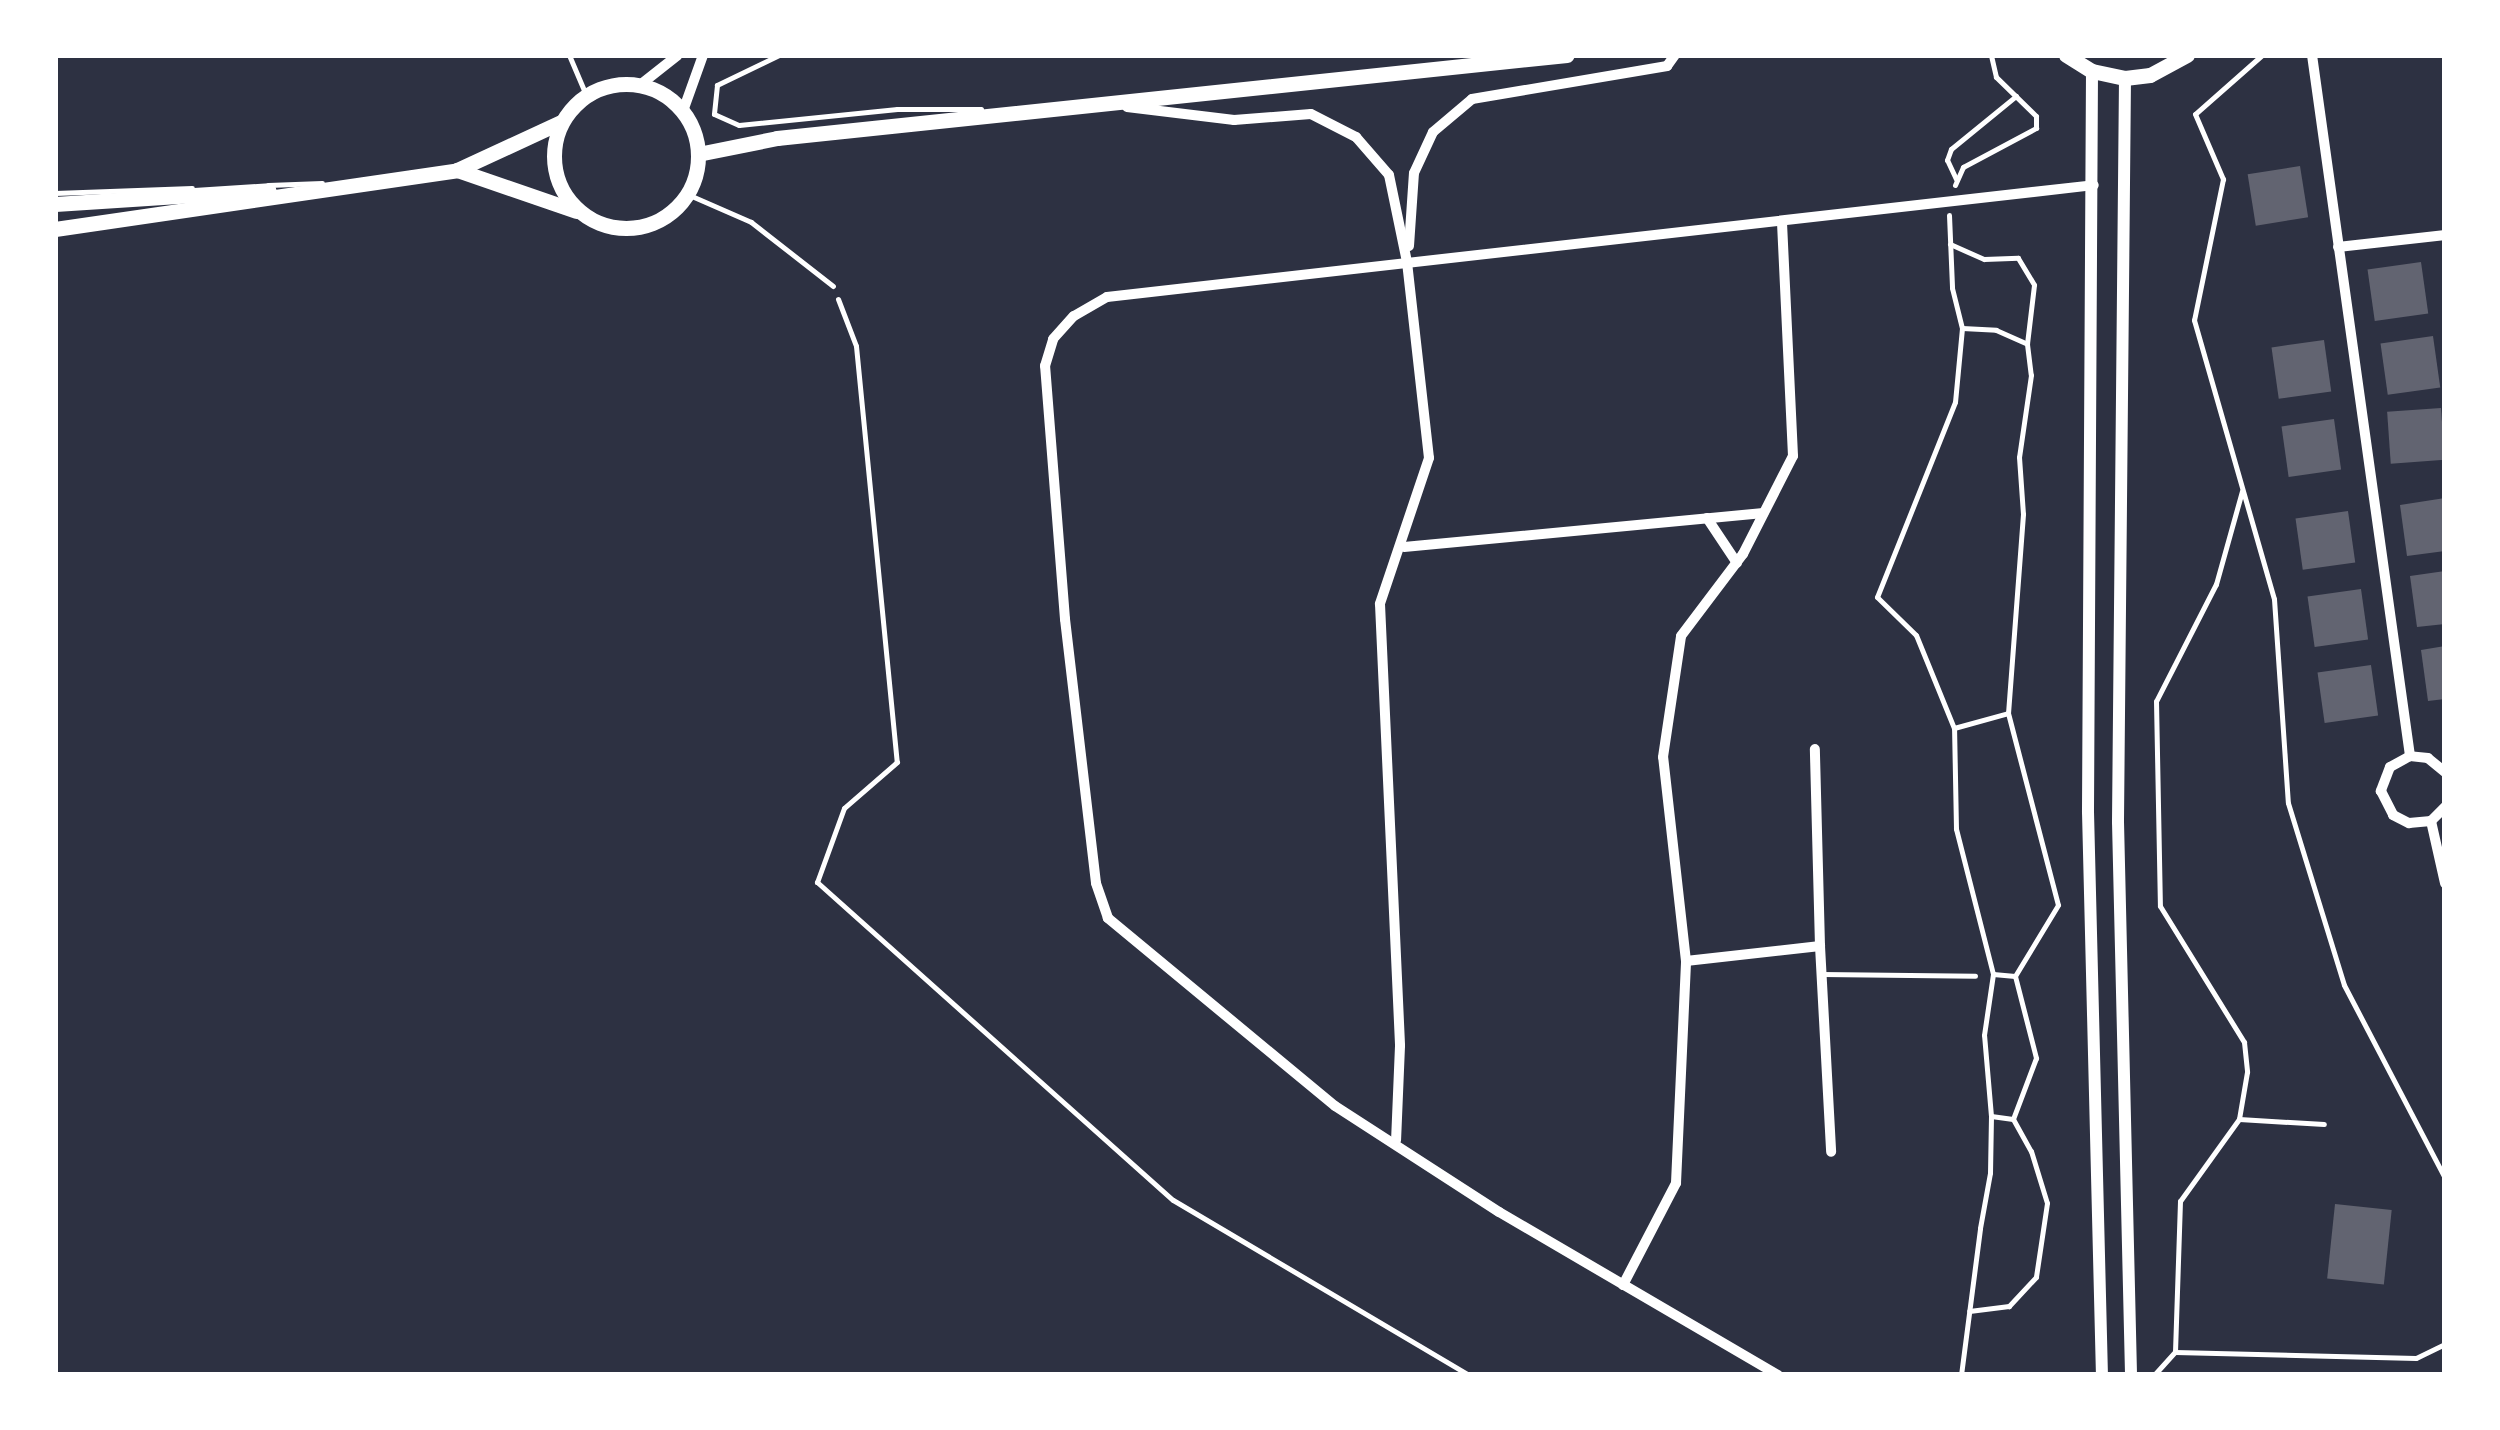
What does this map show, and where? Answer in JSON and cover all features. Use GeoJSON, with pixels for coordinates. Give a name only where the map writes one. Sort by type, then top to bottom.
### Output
{"type":"FeatureCollection","features":[{"type":"Feature","properties":{"kind":"main road"},"geometry":{"type":"LineString","coordinates":[[698,154],[777,138],[1124,106],[1567,55]]}},
{"type":"Feature","properties":{"kind":"main road"},"geometry":{"type":"LineString","coordinates":[[2066,55],[2092,71],[2124,78],[2150,75],[2187,55]]}},
{"type":"Feature","properties":{"kind":"main road"},"geometry":{"type":"LineString","coordinates":[[55,229],[456,170],[561,122],[586,95],[640,85],[683,111],[698,154],[687,194],[672,212],[626,229],[456,170]]}},
{"type":"Feature","properties":{"kind":"main road"},"geometry":{"type":"LineString","coordinates":[[561,122],[554,171],[581,214]]}},
{"type":"Feature","properties":{"kind":"main road"},"geometry":{"type":"LineString","coordinates":[[55,204],[160,192],[318,188]]}},
{"type":"Feature","properties":{"kind":"street"},"geometry":{"type":"LineString","coordinates":[[640,85],[678,55]]}},
{"type":"Feature","properties":{"kind":"street"},"geometry":{"type":"LineString","coordinates":[[683,111],[703,55]]}},
{"type":"Feature","properties":{"kind":"street"},"geometry":{"type":"LineString","coordinates":[[1407,262],[1414,172],[1432,132],[1472,100],[1667,66],[1675,55]]}},
{"type":"Feature","properties":{"kind":"street"},"geometry":{"type":"LineString","coordinates":[[2312,55],[2410,756]]}},
{"type":"Feature","properties":{"kind":"street"},"geometry":{"type":"LineString","coordinates":[[2092,71],[2088,812],[2102,1375]]}},
{"type":"Feature","properties":{"kind":"street"},"geometry":{"type":"LineString","coordinates":[[2124,78],[2118,822],[2131,1375]]}},
{"type":"Feature","properties":{"kind":"street"},"geometry":{"type":"LineString","coordinates":[[1124,106],[1234,120],[1312,114],[1356,137],[1390,175],[1407,262],[1429,458],[1404,547],[1380,604],[1400,1046],[1396,1140]]}},
{"type":"Feature","properties":{"kind":"street"},"geometry":{"type":"LineString","coordinates":[[1778,1375],[1499,1212],[1396,1140],[1321,1096],[1108,918],[1096,882],[1045,382],[1053,340],[1074,316],[1108,297],[2094,185]]}},
{"type":"Feature","properties":{"kind":"street"},"geometry":{"type":"LineString","coordinates":[[1622,1285],[1676,1184],[1686,961],[1662,757],[1681,636],[1736,563],[1793,456],[1782,221]]}},
{"type":"Feature","properties":{"kind":"street"},"geometry":{"type":"LineString","coordinates":[[2338,247],[2445,235]]}},
{"type":"Feature","properties":{"kind":"street"},"geometry":{"type":"LineString","coordinates":[[1404,547],[1764,513]]}},
{"type":"Feature","properties":{"kind":"street"},"geometry":{"type":"LineString","coordinates":[[1707,518],[1736,563]]}},
{"type":"Feature","properties":{"kind":"street"},"geometry":{"type":"LineString","coordinates":[[1815,749],[1831,1152]]}},
{"type":"Feature","properties":{"kind":"street"},"geometry":{"type":"LineString","coordinates":[[2445,772],[2428,758],[2410,756],[2384,777],[2384,803],[2408,823],[2431,820],[2445,806]]}},
{"type":"Feature","properties":{"kind":"street"},"geometry":{"type":"LineString","coordinates":[[2431,820],[2445,883]]}},
{"type":"Feature","properties":{"kind":"street"},"geometry":{"type":"LineString","coordinates":[[1686,961],[1820,946]]}},
{"type":"Feature","properties":{"kind":"lane"},"geometry":{"type":"LineString","coordinates":[[569,55],[586,95]]}},
{"type":"Feature","properties":{"kind":"lane"},"geometry":{"type":"LineString","coordinates":[[779,55],[717,85],[714,114],[739,125],[897,108],[1074,110]]}},
{"type":"Feature","properties":{"kind":"lane"},"geometry":{"type":"LineString","coordinates":[[55,193],[370,181]]}},
{"type":"Feature","properties":{"kind":"lane"},"geometry":{"type":"LineString","coordinates":[[687,194],[751,222],[833,286]]}},
{"type":"Feature","properties":{"kind":"lane"},"geometry":{"type":"LineString","coordinates":[[1822,974],[1974,976]]}},
{"type":"Feature","properties":{"kind":"path"},"geometry":{"type":"LineString","coordinates":[[1961,1375],[1992,1116],[1984,1035],[1993,974],[1956,829],[1954,728],[1916,635],[1877,596],[1954,402],[1962,328],[1950,244],[1949,202],[1962,167],[2036,128],[2036,116],[1996,76],[1990,55]]}},
{"type":"Feature","properties":{"kind":"path"},"geometry":{"type":"LineString","coordinates":[[2262,55],[2195,114],[2223,179],[2194,320],[2274,599],[2288,803],[2344,985],[2445,1178]]}},
{"type":"Feature","properties":{"kind":"path"},"geometry":{"type":"LineString","coordinates":[[1957,180],[1947,160],[1951,149],[2016,96]]}},
{"type":"Feature","properties":{"kind":"path"},"geometry":{"type":"LineString","coordinates":[[1950,244],[1984,258],[2018,258],[2034,285],[2027,344],[2031,375],[2019,457],[2023,514],[2008,713],[2058,905],[2014,976],[2036,1058],[2013,1119],[2047,1203],[2036,1277],[2009,1306],[1970,1312]]}},
{"type":"Feature","properties":{"kind":"path"},"geometry":{"type":"LineString","coordinates":[[833,286],[856,346],[897,762],[844,808],[817,882],[1173,1200],[1468,1375]]}},
{"type":"Feature","properties":{"kind":"path"},"geometry":{"type":"LineString","coordinates":[[1962,328],[1996,330],[2027,344]]}},
{"type":"Feature","properties":{"kind":"path"},"geometry":{"type":"LineString","coordinates":[[2154,1375],[2175,1352],[2180,1201],[2240,1119],[2247,1072],[2244,1042],[2160,906],[2156,701],[2216,584],[2243,488]]}},
{"type":"Feature","properties":{"kind":"path"},"geometry":{"type":"LineString","coordinates":[[1954,728],[2008,713]]}},
{"type":"Feature","properties":{"kind":"path"},"geometry":{"type":"LineString","coordinates":[[1993,974],[2014,976]]}},
{"type":"Feature","properties":{"kind":"path"},"geometry":{"type":"LineString","coordinates":[[1992,1116],[2013,1119]]}},
{"type":"Feature","properties":{"kind":"path"},"geometry":{"type":"LineString","coordinates":[[2240,1119],[2324,1124]]}},
{"type":"Feature","properties":{"kind":"path"},"geometry":{"type":"LineString","coordinates":[[2175,1352],[2416,1358],[2445,1344]]}},
{"type":"Feature","properties":{"kind":"building"},"geometry":{"type":"Polygon","coordinates":[[[2300,166],[2308,217],[2256,226],[2248,174],[2300,166]]]}},
{"type":"Feature","properties":{"kind":"building"},"geometry":{"type":"Polygon","coordinates":[[[2421,262],[2428,313],[2375,321],[2368,270],[2421,262]]]}},
{"type":"Feature","properties":{"kind":"building"},"geometry":{"type":"Polygon","coordinates":[[[2433,336],[2440,387],[2388,395],[2381,343],[2433,336]]]}},
{"type":"Feature","properties":{"kind":"building"},"geometry":{"type":"Polygon","coordinates":[[[2324,340],[2331,391],[2279,399],[2272,347],[2324,340]]]}},
{"type":"Feature","properties":{"kind":"building"},"geometry":{"type":"Polygon","coordinates":[[[2441,408],[2445,460],[2391,464],[2387,412],[2441,408]]]}},
{"type":"Feature","properties":{"kind":"building"},"geometry":{"type":"Polygon","coordinates":[[[2334,419],[2341,470],[2289,477],[2282,426],[2334,419]]]}},
{"type":"Feature","properties":{"kind":"building"},"geometry":{"type":"Polygon","coordinates":[[[2445,498],[2445,551],[2407,556],[2400,505],[2445,498]]]}},
{"type":"Feature","properties":{"kind":"building"},"geometry":{"type":"Polygon","coordinates":[[[2348,511],[2355,562],[2303,570],[2296,518],[2348,511]]]}},
{"type":"Feature","properties":{"kind":"building"},"geometry":{"type":"Polygon","coordinates":[[[2445,571],[2445,624],[2417,627],[2410,576],[2445,571]]]}},
{"type":"Feature","properties":{"kind":"building"},"geometry":{"type":"Polygon","coordinates":[[[2361,589],[2368,640],[2315,647],[2308,597],[2361,589]]]}},
{"type":"Feature","properties":{"kind":"building"},"geometry":{"type":"Polygon","coordinates":[[[2445,646],[2445,699],[2428,701],[2421,650],[2445,646]]]}},
{"type":"Feature","properties":{"kind":"building"},"geometry":{"type":"Polygon","coordinates":[[[2371,665],[2378,716],[2325,723],[2318,673],[2371,665]]]}},
{"type":"Feature","properties":{"kind":"building"},"geometry":{"type":"Polygon","coordinates":[[[2335,1204],[2392,1210],[2384,1285],[2327,1279],[2335,1204]]]}}]}
